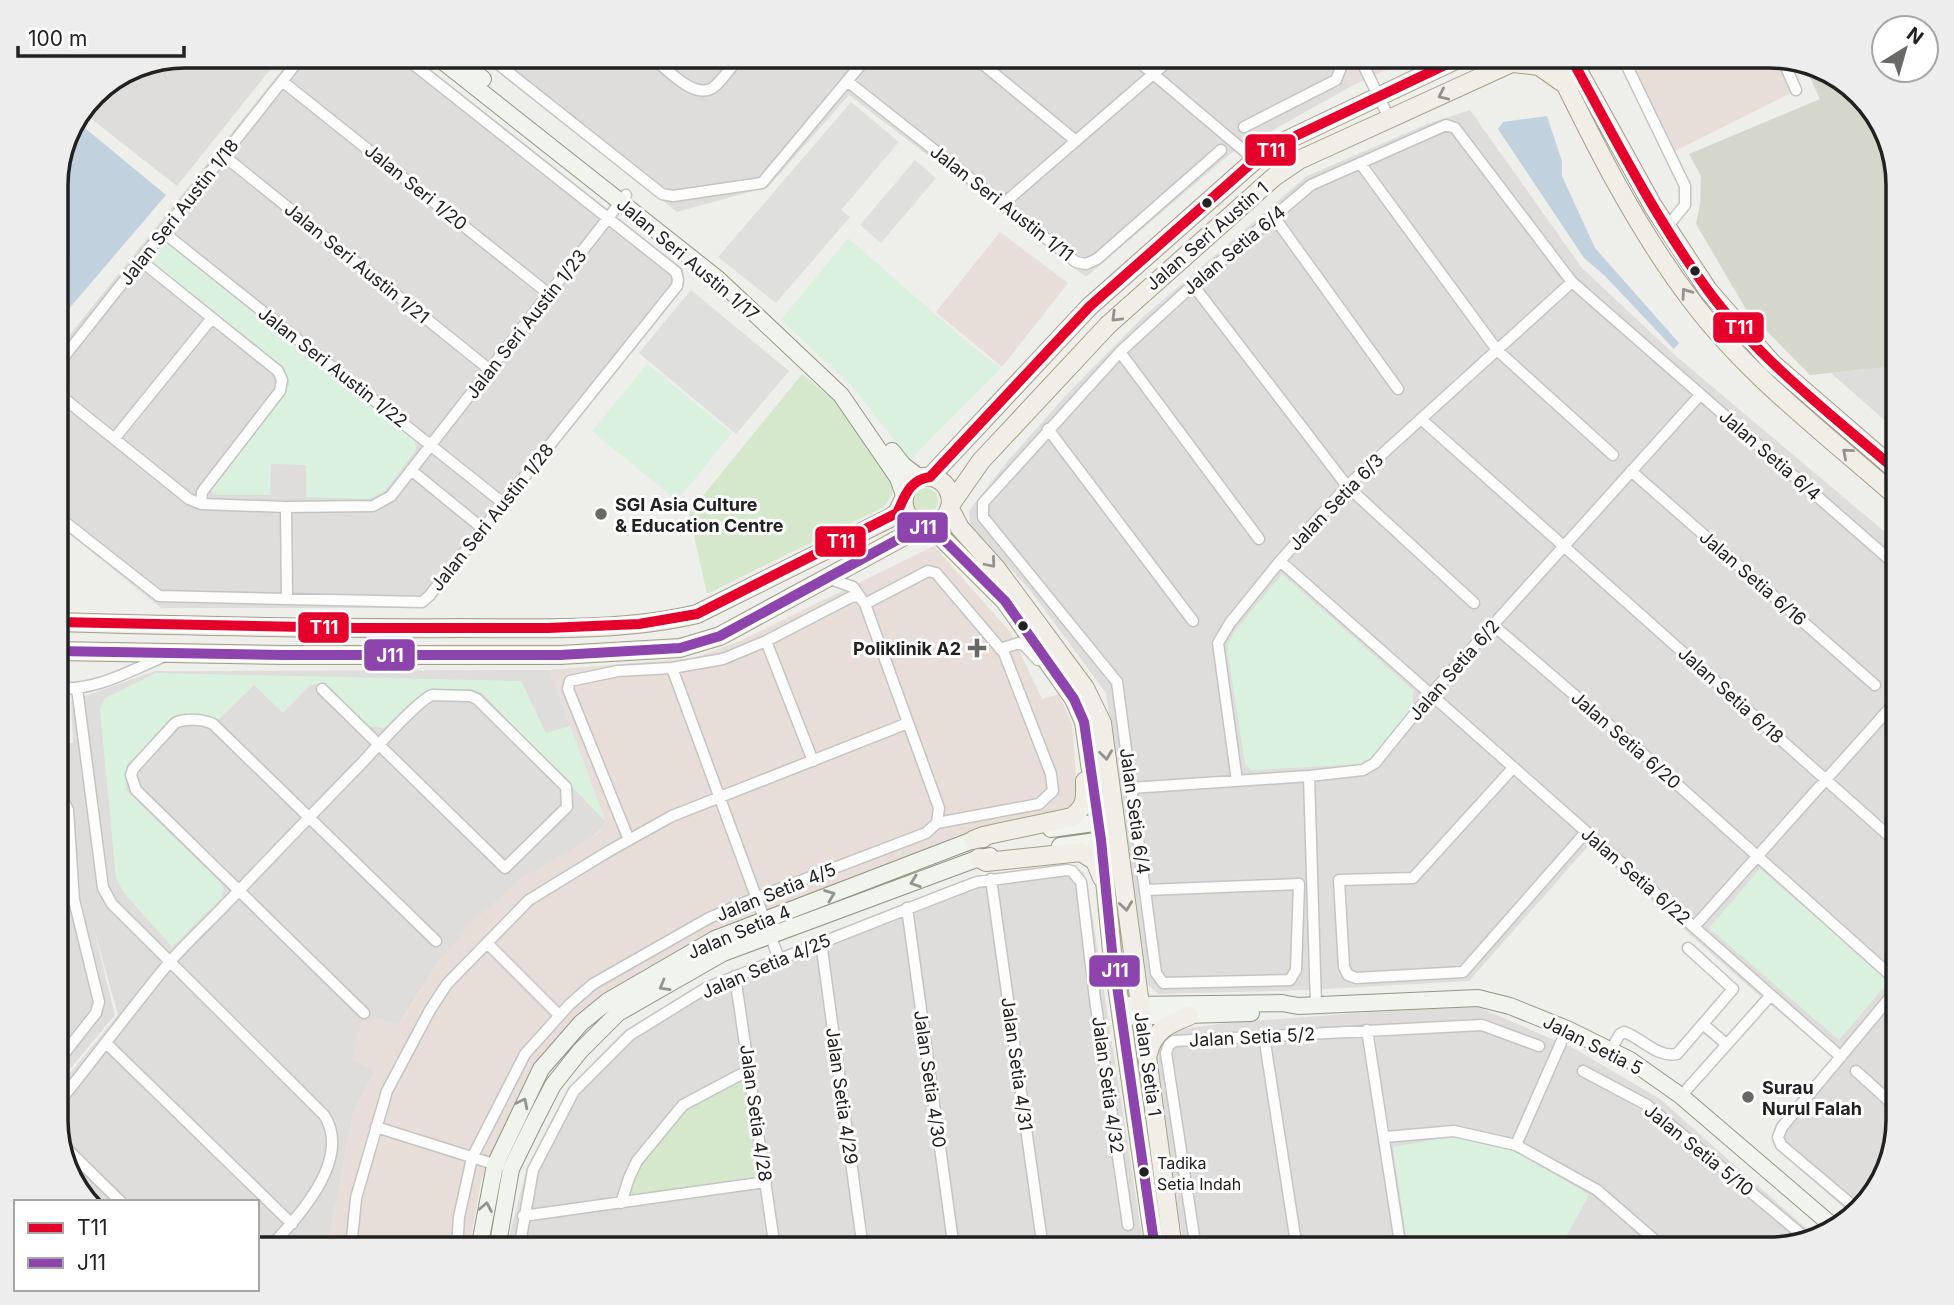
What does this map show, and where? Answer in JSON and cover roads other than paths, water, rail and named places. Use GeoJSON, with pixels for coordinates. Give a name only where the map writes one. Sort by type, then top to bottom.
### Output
{"type":"FeatureCollection","features":[{"type":"Feature","properties":{"kind":"main road","name":"Jalan Seri Austin 1"},"geometry":{"type":"LineString","coordinates":[[925,477],[1089,307],[1255,160],[1285,141],[1438,68]]}},
{"type":"Feature","properties":{"kind":"main road","name":"Jalan Seri Austin 1"},"geometry":{"type":"LineString","coordinates":[[951,507],[981,461],[1108,324],[1273,177],[1299,160],[1501,68]]}},
{"type":"Feature","properties":{"kind":"main road"},"geometry":{"type":"LineString","coordinates":[[1542,68],[1566,85]]}},
{"type":"Feature","properties":{"kind":"main road"},"geometry":{"type":"LineString","coordinates":[[1561,68],[1566,85],[1637,223],[1692,302],[1758,375],[1886,487]]}},
{"type":"Feature","properties":{"kind":"main road"},"geometry":{"type":"LineString","coordinates":[[1565,68],[1604,120],[1708,290],[1772,363],[1886,462]]}},
{"type":"Feature","properties":{"kind":"main road"},"geometry":{"type":"LineString","coordinates":[[1587,68],[1604,120]]}},
{"type":"Feature","properties":{"kind":"main road"},"geometry":{"type":"LineString","coordinates":[[69,622],[299,629],[550,628],[665,621],[697,614],[890,518],[897,513],[907,488],[925,477],[943,483],[951,496],[951,507],[942,520],[908,534],[720,636],[680,648],[560,655],[283,656],[69,653]]}},
{"type":"Feature","properties":{"kind":"main road"},"geometry":{"type":"LineString","coordinates":[[903,498],[909,517],[919,524],[929,525]]}},
{"type":"Feature","properties":{"kind":"main road","name":"Jalan Setia 1"},"geometry":{"type":"LineString","coordinates":[[951,507],[960,528],[996,568],[1085,688],[1102,723],[1112,951],[1152,1237]]}},
{"type":"Feature","properties":{"kind":"main road","name":"Jalan Setia 1"},"geometry":{"type":"LineString","coordinates":[[929,525],[1005,601],[1067,688],[1084,722],[1108,830],[1140,1010],[1171,1237]]}},
{"type":"Feature","properties":{"kind":"main road"},"geometry":{"type":"LineString","coordinates":[[1084,722],[1085,801],[1082,809],[1072,817],[983,836],[976,849],[986,862],[1082,852],[1095,861],[1102,873],[1112,951]]}},
{"type":"Feature","properties":{"kind":"main road"},"geometry":{"type":"LineString","coordinates":[[1147,1059],[1156,1035],[1167,1025],[1189,1017]]}},
{"type":"Feature","properties":{"kind":"street","name":"Jalan Seri Austin 1/18"},"geometry":{"type":"LineString","coordinates":[[69,350],[292,68]]}},
{"type":"Feature","properties":{"kind":"street"},"geometry":{"type":"LineString","coordinates":[[418,68],[609,218]]}},
{"type":"Feature","properties":{"kind":"street","name":"Jalan Seri Austin 1/17"},"geometry":{"type":"LineString","coordinates":[[452,68],[720,272],[843,388],[903,465],[925,477]]}},
{"type":"Feature","properties":{"kind":"street","name":"Jalan Seri Austin 1/17"},"geometry":{"type":"LineString","coordinates":[[468,68],[719,279],[841,395],[898,478],[903,498]]}},
{"type":"Feature","properties":{"kind":"street"},"geometry":{"type":"LineString","coordinates":[[503,68],[662,194],[673,196],[762,183],[858,68]]}},
{"type":"Feature","properties":{"kind":"street"},"geometry":{"type":"LineString","coordinates":[[666,68],[690,88],[708,91],[715,87],[730,68]]}},
{"type":"Feature","properties":{"kind":"street"},"geometry":{"type":"LineString","coordinates":[[988,68],[1076,141]]}},
{"type":"Feature","properties":{"kind":"street"},"geometry":{"type":"LineString","coordinates":[[1147,68],[1255,160]]}},
{"type":"Feature","properties":{"kind":"street"},"geometry":{"type":"LineString","coordinates":[[1003,204],[1159,68]]}},
{"type":"Feature","properties":{"kind":"street"},"geometry":{"type":"LineString","coordinates":[[1244,127],[1336,80],[1339,68]]}},
{"type":"Feature","properties":{"kind":"street"},"geometry":{"type":"LineString","coordinates":[[1366,68],[1390,120]]}},
{"type":"Feature","properties":{"kind":"street"},"geometry":{"type":"LineString","coordinates":[[1628,68],[1685,186],[1685,205],[1667,227]]}},
{"type":"Feature","properties":{"kind":"street"},"geometry":{"type":"LineString","coordinates":[[1787,70],[1796,90]]}},
{"type":"Feature","properties":{"kind":"street","name":"Jalan Seri 1/20"},"geometry":{"type":"LineString","coordinates":[[282,81],[549,294]]}},
{"type":"Feature","properties":{"kind":"street","name":"Jalan Seri Austin 1/11"},"geometry":{"type":"LineString","coordinates":[[847,81],[1076,262],[1086,264],[1097,259],[1221,150]]}},
{"type":"Feature","properties":{"kind":"street","name":"Jalan Setia 6/4"},"geometry":{"type":"LineString","coordinates":[[1146,890],[1299,884],[1296,970],[1290,980],[1163,983],[1160,979],[1156,973],[1117,682],[983,517],[983,503],[1120,352],[1193,285],[1311,185],[1446,125],[1455,128],[1572,282],[1886,557]]}},
{"type":"Feature","properties":{"kind":"street","name":"Jalan Seri Austin 1/21"},"geometry":{"type":"LineString","coordinates":[[224,156],[490,369]]}},
{"type":"Feature","properties":{"kind":"street"},"geometry":{"type":"LineString","coordinates":[[1360,163],[1497,350],[1614,455]]}},
{"type":"Feature","properties":{"kind":"street","name":"Jalan Seri Austin 1/23"},"geometry":{"type":"LineString","coordinates":[[201,504],[373,506],[391,496],[624,199]]}},
{"type":"Feature","properties":{"kind":"street"},"geometry":{"type":"LineString","coordinates":[[1274,216],[1398,389]]}},
{"type":"Feature","properties":{"kind":"street","name":"Jalan Seri Austin 1/28"},"geometry":{"type":"LineString","coordinates":[[69,524],[159,597],[422,602],[677,286],[676,272],[609,218]]}},
{"type":"Feature","properties":{"kind":"street","name":"Jalan Seri Austin 1/22"},"geometry":{"type":"LineString","coordinates":[[163,232],[503,503]]}},
{"type":"Feature","properties":{"kind":"street"},"geometry":{"type":"LineString","coordinates":[[69,403],[189,499],[201,504],[202,492],[280,391],[282,380],[278,370],[140,260]]}},
{"type":"Feature","properties":{"kind":"street","name":"Jalan Setia 6/3"},"geometry":{"type":"LineString","coordinates":[[1237,781],[1218,643],[1244,604],[1347,486],[1572,282]]}},
{"type":"Feature","properties":{"kind":"street"},"geometry":{"type":"LineString","coordinates":[[1193,285],[1347,486],[1474,603]]}},
{"type":"Feature","properties":{"kind":"street"},"geometry":{"type":"LineString","coordinates":[[114,439],[212,318]]}},
{"type":"Feature","properties":{"kind":"street"},"geometry":{"type":"LineString","coordinates":[[1120,352],[1259,539]]}},
{"type":"Feature","properties":{"kind":"street","name":"Jalan Setia 6/2"},"geometry":{"type":"LineString","coordinates":[[1131,789],[1310,776],[1363,770],[1375,763],[1430,695],[1700,395]]}},
{"type":"Feature","properties":{"kind":"street","name":"Jalan Setia 6/18"},"geometry":{"type":"LineString","coordinates":[[1420,419],[1886,834]]}},
{"type":"Feature","properties":{"kind":"street"},"geometry":{"type":"LineString","coordinates":[[1048,429],[1194,621]]}},
{"type":"Feature","properties":{"kind":"street"},"geometry":{"type":"LineString","coordinates":[[411,470],[482,528]]}},
{"type":"Feature","properties":{"kind":"street","name":"Jalan Setia 6/16"},"geometry":{"type":"LineString","coordinates":[[1631,471],[1875,685]]}},
{"type":"Feature","properties":{"kind":"street"},"geometry":{"type":"LineString","coordinates":[[286,507],[286,598]]}},
{"type":"Feature","properties":{"kind":"street","name":"Jalan Setia 6/22"},"geometry":{"type":"LineString","coordinates":[[1280,561],[1841,1057]]}},
{"type":"Feature","properties":{"kind":"street"},"geometry":{"type":"LineString","coordinates":[[629,840],[568,689],[570,681],[618,671],[672,668],[723,659],[766,641],[811,616],[932,570],[1000,649],[1014,643],[1025,646],[1058,685],[1067,688]]}},
{"type":"Feature","properties":{"kind":"street"},"geometry":{"type":"LineString","coordinates":[[827,578],[859,596],[939,807],[937,823]]}},
{"type":"Feature","properties":{"kind":"street","name":"Jalan Setia 6/20"},"geometry":{"type":"LineString","coordinates":[[1493,625],[1650,760],[1886,971]]}},
{"type":"Feature","properties":{"kind":"street"},"geometry":{"type":"LineString","coordinates":[[766,641],[813,761]]}},
{"type":"Feature","properties":{"kind":"street","name":"Jalan Setia 4/5"},"geometry":{"type":"LineString","coordinates":[[458,1237],[459,1217],[472,1158],[525,1054],[559,1015],[593,984],[709,918],[758,897],[926,833],[937,823],[1039,804],[1053,791],[1051,774],[1004,653],[1000,649]]}},
{"type":"Feature","properties":{"kind":"street"},"geometry":{"type":"LineString","coordinates":[[69,688],[97,685],[172,653]]}},
{"type":"Feature","properties":{"kind":"street"},"geometry":{"type":"LineString","coordinates":[[672,668],[779,959]]}},
{"type":"Feature","properties":{"kind":"street"},"geometry":{"type":"LineString","coordinates":[[78,688],[103,888],[112,904],[324,1115],[332,1128],[322,1183],[280,1237]]}},
{"type":"Feature","properties":{"kind":"street"},"geometry":{"type":"LineString","coordinates":[[69,1090],[170,962],[309,817],[379,745],[426,697],[470,696],[477,699],[566,787],[567,807],[505,868],[379,745],[322,689]]}},
{"type":"Feature","properties":{"kind":"street"},"geometry":{"type":"LineString","coordinates":[[1694,928],[1886,714]]}},
{"type":"Feature","properties":{"kind":"street"},"geometry":{"type":"LineString","coordinates":[[364,1013],[132,784],[133,769],[175,723],[181,720],[208,721],[213,724],[436,941]]}},
{"type":"Feature","properties":{"kind":"street"},"geometry":{"type":"LineString","coordinates":[[352,1237],[356,1198],[387,1091],[430,1010],[447,984],[529,900],[672,816],[908,723]]}},
{"type":"Feature","properties":{"kind":"street"},"geometry":{"type":"LineString","coordinates":[[1514,768],[1413,878],[1339,880],[1343,967],[1348,975],[1356,978],[1463,972],[1586,832]]}},
{"type":"Feature","properties":{"kind":"street"},"geometry":{"type":"LineString","coordinates":[[1310,776],[1316,1005]]}},
{"type":"Feature","properties":{"kind":"street"},"geometry":{"type":"LineString","coordinates":[[69,823],[75,900],[99,995],[99,1008],[69,1047]]}},
{"type":"Feature","properties":{"kind":"street","name":"Jalan Setia 4"},"geometry":{"type":"LineString","coordinates":[[481,1237],[495,1165],[541,1069],[581,1023],[608,1001],[715,939],[769,927],[976,849],[1108,830]]}},
{"type":"Feature","properties":{"kind":"street","name":"Jalan Setia 4/25"},"geometry":{"type":"LineString","coordinates":[[520,1237],[533,1170],[574,1091],[630,1035],[706,988],[907,908],[977,882],[1067,870]]}},
{"type":"Feature","properties":{"kind":"street","name":"Jalan Setia 4/32"},"geometry":{"type":"LineString","coordinates":[[1067,870],[1072,871],[1080,882],[1128,1225]]}},
{"type":"Feature","properties":{"kind":"street","name":"Jalan Setia 4/31"},"geometry":{"type":"LineString","coordinates":[[991,880],[1041,1237]]}},
{"type":"Feature","properties":{"kind":"street"},"geometry":{"type":"LineString","coordinates":[[69,900],[75,900]]}},
{"type":"Feature","properties":{"kind":"street","name":"Jalan Setia 4/30"},"geometry":{"type":"LineString","coordinates":[[907,908],[952,1237]]}},
{"type":"Feature","properties":{"kind":"street","name":"Jalan Setia 4"},"geometry":{"type":"LineString","coordinates":[[499,1237],[512,1169],[553,1085],[579,1051],[618,1013],[769,927]]}},
{"type":"Feature","properties":{"kind":"street","name":"Jalan Setia 4/29"},"geometry":{"type":"LineString","coordinates":[[821,942],[861,1237]]}},
{"type":"Feature","properties":{"kind":"street"},"geometry":{"type":"LineString","coordinates":[[487,943],[559,1015]]}},
{"type":"Feature","properties":{"kind":"street"},"geometry":{"type":"LineString","coordinates":[[1611,1051],[1620,1034],[1624,1032],[1658,1052],[1670,1056],[1677,1054],[1733,989],[1688,948]]}},
{"type":"Feature","properties":{"kind":"street","name":"Jalan Setia 4/28"},"geometry":{"type":"LineString","coordinates":[[735,976],[773,1237]]}},
{"type":"Feature","properties":{"kind":"street"},"geometry":{"type":"LineString","coordinates":[[1681,1096],[1771,995]]}},
{"type":"Feature","properties":{"kind":"street","name":"Jalan Setia 5"},"geometry":{"type":"LineString","coordinates":[[1122,1011],[1282,1003],[1298,1006],[1478,998],[1510,1006],[1567,1029],[1630,1060],[1681,1096],[1827,1221]]}},
{"type":"Feature","properties":{"kind":"street"},"geometry":{"type":"LineString","coordinates":[[1850,1204],[1781,1145],[1779,1137],[1782,1127],[1886,1003]]}},
{"type":"Feature","properties":{"kind":"street","name":"Jalan Setia 5"},"geometry":{"type":"LineString","coordinates":[[1140,1010],[1189,1017],[1283,1011],[1298,1006]]}},
{"type":"Feature","properties":{"kind":"street"},"geometry":{"type":"LineString","coordinates":[[1703,1024],[1726,1044]]}},
{"type":"Feature","properties":{"kind":"street","name":"Jalan Setia 5/2"},"geometry":{"type":"LineString","coordinates":[[1194,1237],[1166,1054],[1169,1045],[1174,1041],[1482,1025],[1539,1046]]}},
{"type":"Feature","properties":{"kind":"street"},"geometry":{"type":"LineString","coordinates":[[1516,1145],[1567,1029]]}},
{"type":"Feature","properties":{"kind":"street"},"geometry":{"type":"LineString","coordinates":[[1367,1030],[1399,1237]]}},
{"type":"Feature","properties":{"kind":"street"},"geometry":{"type":"LineString","coordinates":[[1264,1037],[1295,1237]]}},
{"type":"Feature","properties":{"kind":"street"},"geometry":{"type":"LineString","coordinates":[[106,1043],[292,1224]]}},
{"type":"Feature","properties":{"kind":"street"},"geometry":{"type":"LineString","coordinates":[[621,1203],[637,1161],[683,1105],[749,1070]]}},
{"type":"Feature","properties":{"kind":"street","name":"Jalan Setia 5/10"},"geometry":{"type":"LineString","coordinates":[[1583,1071],[1647,1105],[1799,1233]]}},
{"type":"Feature","properties":{"kind":"street"},"geometry":{"type":"LineString","coordinates":[[1856,1071],[1886,1098]]}},
{"type":"Feature","properties":{"kind":"street"},"geometry":{"type":"LineString","coordinates":[[376,1127],[512,1169]]}},
{"type":"Feature","properties":{"kind":"street"},"geometry":{"type":"LineString","coordinates":[[1385,1137],[1454,1131],[1516,1145],[1597,1190],[1651,1237]]}},
{"type":"Feature","properties":{"kind":"street"},"geometry":{"type":"LineString","coordinates":[[74,1155],[119,1200]]}},
{"type":"Feature","properties":{"kind":"street"},"geometry":{"type":"LineString","coordinates":[[523,1216],[766,1182]]}},
{"type":"Feature","properties":{"kind":"water"},"geometry":{"type":"Polygon","coordinates":[[[1547,116],[1562,161],[1562,176],[1595,248],[1679,343],[1674,349],[1605,276],[1584,258],[1498,129],[1503,122],[1547,116]]]}},
{"type":"Feature","properties":{"kind":"water"},"geometry":{"type":"Polygon","coordinates":[[[84,127],[166,195],[69,309],[69,177],[72,155],[84,127]]]}},
{"type":"Feature","properties":{"kind":"place","name":"SGI Asia Culture & Education Centre"},"geometry":{"type":"Point","coordinates":[601,514]}},
{"type":"Feature","properties":{"kind":"place","name":"Poliklinik A2"},"geometry":{"type":"Point","coordinates":[977,648]}},
{"type":"Feature","properties":{"kind":"place","name":"Surau Nurul Falah"},"geometry":{"type":"Point","coordinates":[1748,1097]}},
{"type":"Feature","properties":{"kind":"place","name":"Tadika Setia Indah"},"geometry":{"type":"Point","coordinates":[1144,1172]}}]}
